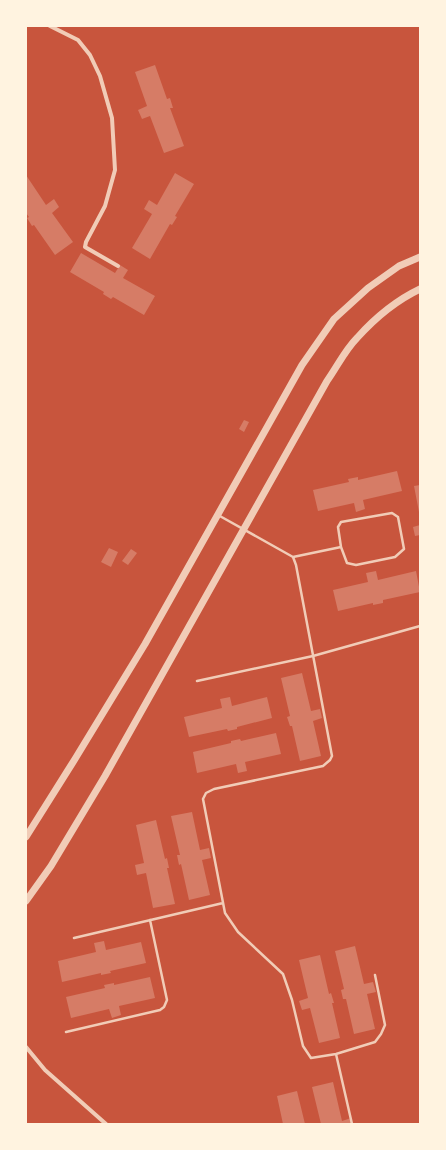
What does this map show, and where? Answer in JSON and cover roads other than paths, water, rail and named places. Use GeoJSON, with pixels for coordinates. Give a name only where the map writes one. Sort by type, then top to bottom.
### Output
{"type":"FeatureCollection","features":[{"type":"Feature","properties":{"kind":"street"},"geometry":{"type":"LineString","coordinates":[[50,26],[78,40],[90,55],[102,83],[112,118],[115,170],[105,206],[86,242],[85,248],[118,266]]}},
{"type":"Feature","properties":{"kind":"street"},"geometry":{"type":"LineString","coordinates":[[26,837],[145,644],[302,365],[334,319],[368,288],[399,266],[420,257]]}},
{"type":"Feature","properties":{"kind":"street"},"geometry":{"type":"LineString","coordinates":[[26,901],[51,866],[105,776],[327,381],[356,338],[386,311],[413,292],[420,289]]}},
{"type":"Feature","properties":{"kind":"street"},"geometry":{"type":"LineString","coordinates":[[26,1047],[44,1070],[106,1124]]}},
{"type":"Feature","properties":{"kind":"lane"},"geometry":{"type":"LineString","coordinates":[[392,513],[398,517],[404,549],[396,556],[356,565],[347,563],[341,547],[338,527],[341,522],[392,513]]}},
{"type":"Feature","properties":{"kind":"lane"},"geometry":{"type":"LineString","coordinates":[[218,515],[293,557],[296,564],[332,756],[323,766],[214,789],[206,793],[203,799],[225,913],[238,932],[283,974],[292,1000],[303,1046],[311,1058],[336,1054],[375,1042],[385,1026],[375,974]]}},
{"type":"Feature","properties":{"kind":"lane"},"geometry":{"type":"LineString","coordinates":[[293,557],[341,547]]}},
{"type":"Feature","properties":{"kind":"lane"},"geometry":{"type":"LineString","coordinates":[[197,681],[313,656],[420,626]]}},
{"type":"Feature","properties":{"kind":"lane"},"geometry":{"type":"LineString","coordinates":[[74,938],[223,904]]}},
{"type":"Feature","properties":{"kind":"lane"},"geometry":{"type":"LineString","coordinates":[[66,1032],[160,1010],[164,1007],[168,1000],[150,920]]}},
{"type":"Feature","properties":{"kind":"lane"},"geometry":{"type":"LineString","coordinates":[[336,1054],[352,1124]]}}]}
